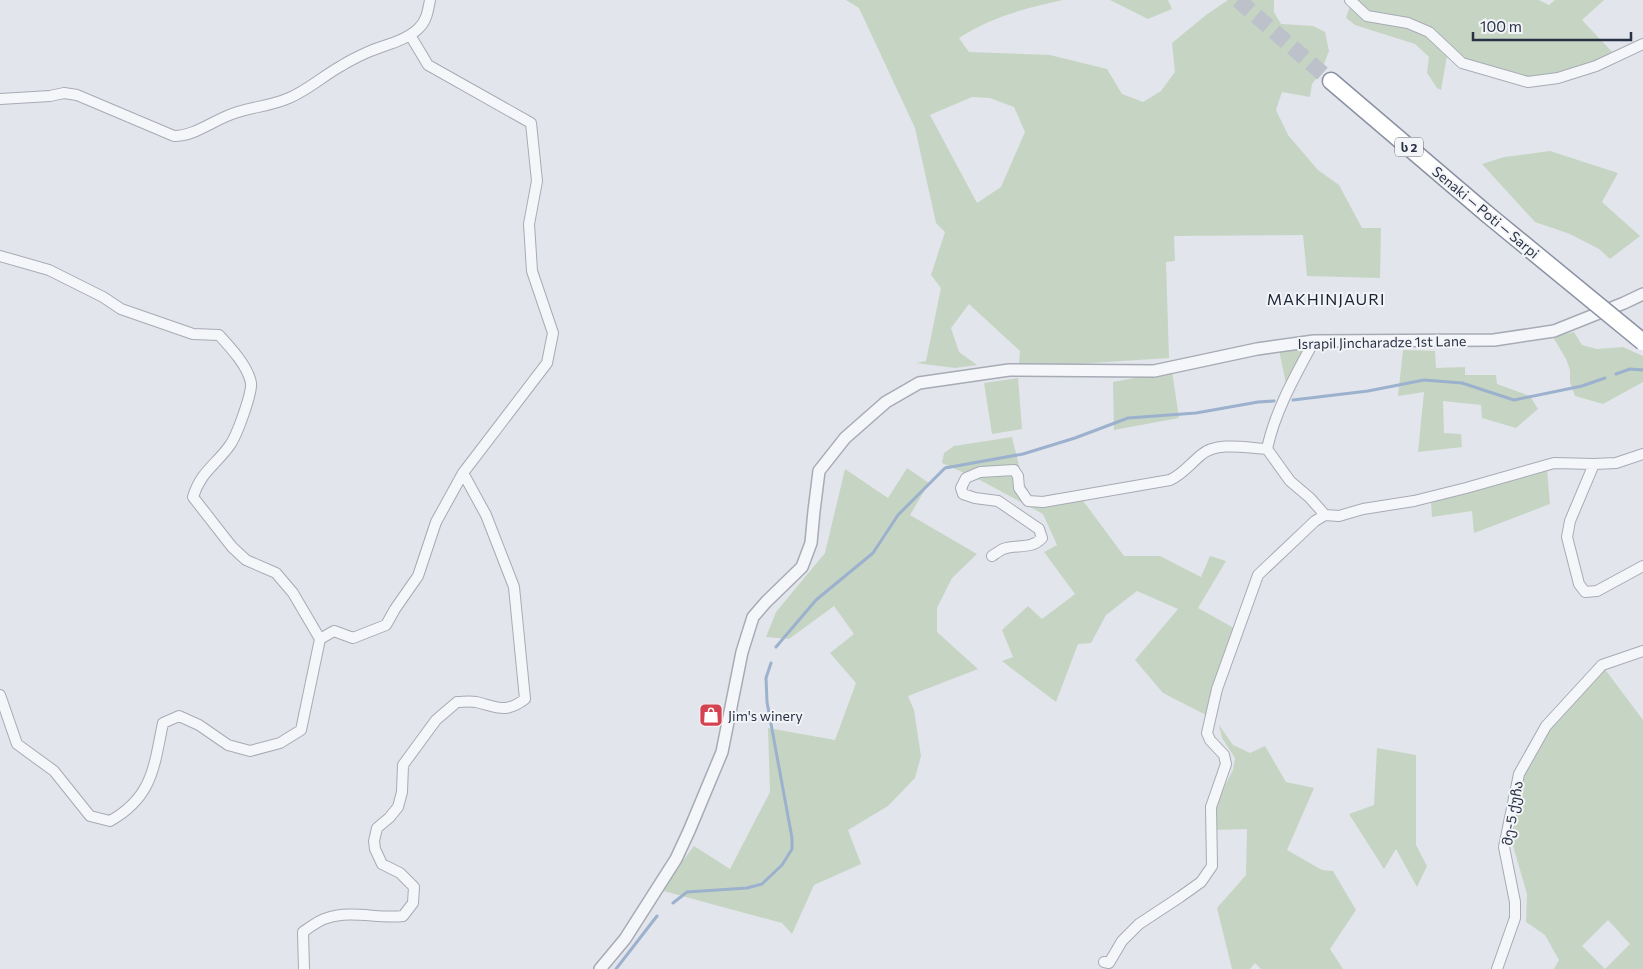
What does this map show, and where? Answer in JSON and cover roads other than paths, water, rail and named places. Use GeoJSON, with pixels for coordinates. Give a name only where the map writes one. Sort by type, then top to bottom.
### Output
{"type":"FeatureCollection","features":[{"type":"Feature","properties":{"kind":"highway","name":"Senaki — Poti — Sarpi"},"geometry":{"type":"LineString","coordinates":[[1331,81],[1487,214],[1643,342]]}},
{"type":"Feature","properties":{"kind":"street"},"geometry":{"type":"LineString","coordinates":[[0,99],[50,96],[64,93],[76,94],[174,136],[183,136],[229,115],[249,108],[275,104],[290,98],[341,66],[368,52],[410,35],[420,27],[428,14],[430,0]]}},
{"type":"Feature","properties":{"kind":"street"},"geometry":{"type":"LineString","coordinates":[[1350,0],[1367,16],[1408,23],[1429,32],[1462,63],[1528,82],[1558,78],[1596,66],[1643,44]]}},
{"type":"Feature","properties":{"kind":"street"},"geometry":{"type":"LineString","coordinates":[[320,639],[334,631],[353,638],[386,625],[418,576],[436,522],[463,473],[547,363],[554,333],[532,271],[529,224],[537,181],[531,123],[428,65],[410,35]]}},
{"type":"Feature","properties":{"kind":"street"},"geometry":{"type":"LineString","coordinates":[[0,256],[49,270],[103,297],[121,309],[193,334],[219,335],[244,367],[251,383],[241,421],[231,444],[205,473],[193,497],[232,547],[246,560],[276,573],[292,593],[320,639],[301,730],[280,743],[250,751],[228,745],[199,725],[179,716],[163,723],[152,777],[142,795],[122,814],[110,821],[90,816],[54,771],[17,744],[0,695]]}},
{"type":"Feature","properties":{"kind":"street","name":"Israpil Jincharadze 1st Lane"},"geometry":{"type":"LineString","coordinates":[[600,969],[625,939],[671,866],[689,831],[722,752],[742,652],[754,617],[766,602],[802,567],[811,543],[819,471],[845,438],[886,402],[919,383],[1010,370],[1154,371],[1257,349],[1314,341],[1494,340],[1554,331],[1643,294]]}},
{"type":"Feature","properties":{"kind":"street"},"geometry":{"type":"LineString","coordinates":[[1314,341],[1282,403],[1270,432],[1267,449],[1290,480],[1325,515]]}},
{"type":"Feature","properties":{"kind":"street"},"geometry":{"type":"LineString","coordinates":[[992,556],[1003,549],[1038,543],[1042,538],[1039,529],[998,501],[975,498],[963,494],[960,488],[966,478],[980,472],[1014,470],[1018,476],[1019,488],[1028,501],[1043,502],[1170,480],[1178,476],[1202,454],[1221,447],[1267,449]]}},
{"type":"Feature","properties":{"kind":"street"},"geometry":{"type":"LineString","coordinates":[[1104,962],[1109,962],[1122,941],[1138,924],[1202,882],[1212,866],[1211,808],[1226,764],[1224,755],[1210,740],[1207,733],[1218,689],[1258,575],[1316,521],[1325,515],[1339,516],[1363,509],[1414,501],[1554,463],[1616,463],[1643,454]]}},
{"type":"Feature","properties":{"kind":"street"},"geometry":{"type":"LineString","coordinates":[[1594,464],[1570,521],[1567,537],[1579,584],[1585,592],[1597,591],[1643,566]]}},
{"type":"Feature","properties":{"kind":"street"},"geometry":{"type":"LineString","coordinates":[[304,969],[303,932],[310,927],[326,918],[351,914],[403,916],[413,903],[414,887],[400,873],[382,864],[375,849],[374,841],[377,828],[398,807],[402,792],[403,764],[436,720],[457,702],[475,702],[494,708],[513,707],[524,699],[514,587],[486,515],[463,473]]}},
{"type":"Feature","properties":{"kind":"street","name":"მე-5 ქუჩა"},"geometry":{"type":"LineString","coordinates":[[1497,969],[1515,918],[1515,902],[1504,847],[1519,774],[1546,726],[1602,665],[1643,650]]}},
{"type":"Feature","properties":{"kind":"waterway"},"geometry":{"type":"LineString","coordinates":[[1616,374],[1630,369],[1643,370]]}},
{"type":"Feature","properties":{"kind":"waterway"},"geometry":{"type":"LineString","coordinates":[[1293,400],[1368,391],[1424,380],[1462,383],[1514,400],[1582,386],[1605,378]]}},
{"type":"Feature","properties":{"kind":"waterway"},"geometry":{"type":"LineString","coordinates":[[776,647],[816,600],[873,553],[898,515],[945,468],[1023,454],[1075,438],[1128,418],[1196,413],[1274,401]]}},
{"type":"Feature","properties":{"kind":"waterway"},"geometry":{"type":"LineString","coordinates":[[673,903],[687,892],[747,888],[762,884],[782,865],[792,849],[792,838],[767,702],[766,678],[771,663]]}},
{"type":"Feature","properties":{"kind":"waterway"},"geometry":{"type":"LineString","coordinates":[[616,969],[657,916]]}},
{"type":"Feature","properties":{"kind":"tunnel"},"geometry":{"type":"LineString","coordinates":[[1238,0],[1331,81]]}},
{"type":"Feature","properties":{"kind":"place","name":"Jim's winery"},"geometry":{"type":"Point","coordinates":[711,715]}},
{"type":"Feature","properties":{"kind":"district","name":"MAKHINJAURI"},"geometry":{"type":"Point","coordinates":[1326,298]}}]}
